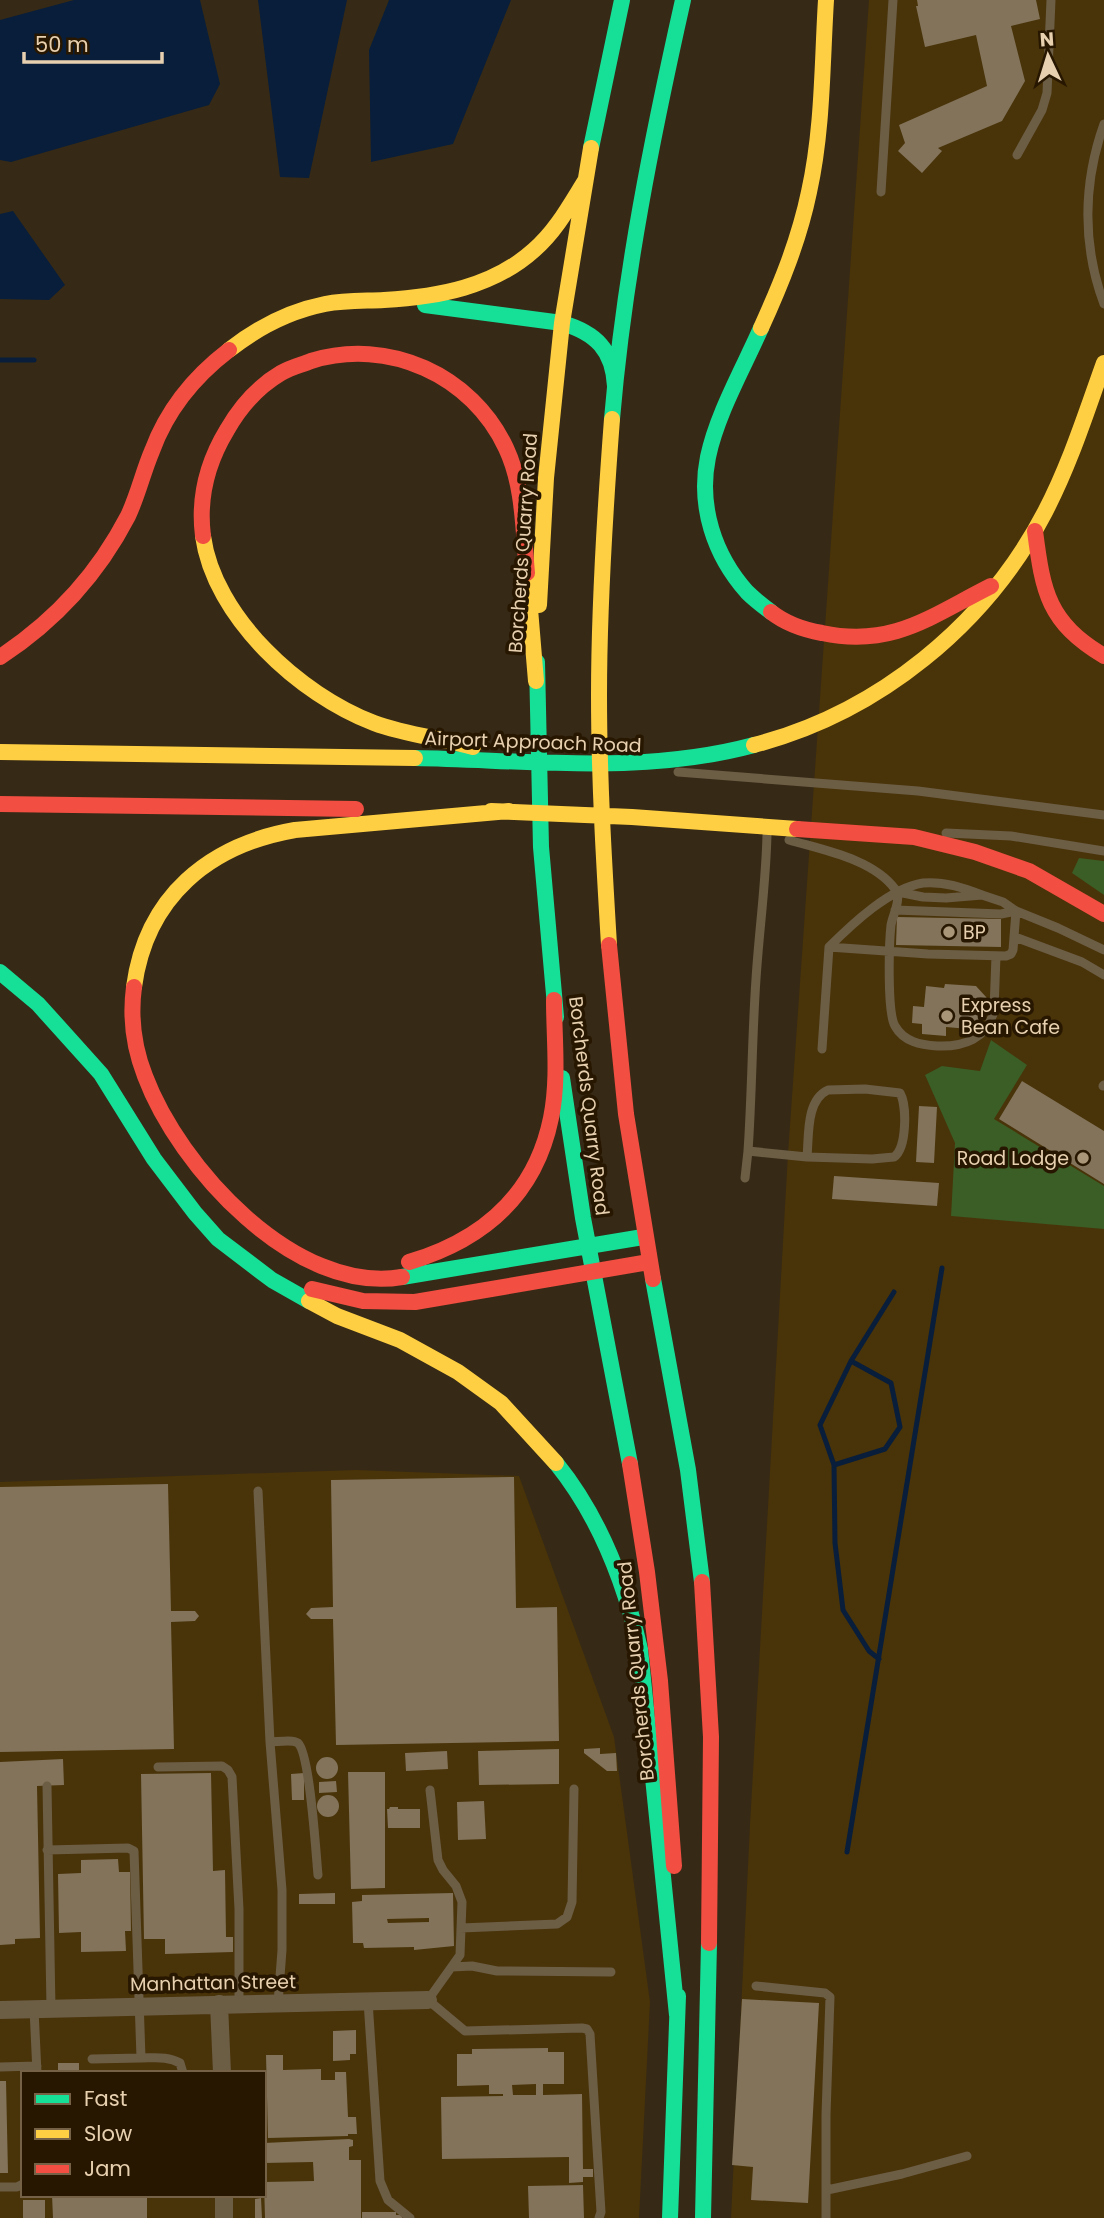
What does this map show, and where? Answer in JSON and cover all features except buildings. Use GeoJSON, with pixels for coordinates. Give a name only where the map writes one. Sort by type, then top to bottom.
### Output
{"type":"FeatureCollection","features":[{"type":"Feature","properties":{"kind":"main road","name":"Borcherds Quarry Road"},"geometry":{"type":"LineString","coordinates":[[622,0],[601,93],[562,323],[546,478],[536,681],[541,847],[569,1129],[588,1247],[631,1463],[659,1667],[674,1860],[678,1964],[676,2105],[670,2218]]}},
{"type":"Feature","properties":{"kind":"main road","name":"Borcherds Quarry Road"},"geometry":{"type":"LineString","coordinates":[[683,0],[634,242],[615,386],[602,561],[599,727],[607,935],[632,1167],[643,1237],[676,1393],[704,1589],[712,1763],[703,2218]]}},
{"type":"Feature","properties":{"kind":"main road"},"geometry":{"type":"LineString","coordinates":[[826,0],[819,111],[809,195],[791,261],[710,448],[704,495],[714,537],[722,558],[737,582],[755,602],[781,620],[806,631],[834,636],[874,637],[904,631],[1000,581]]}},
{"type":"Feature","properties":{"kind":"main road"},"geometry":{"type":"LineString","coordinates":[[0,657],[38,630],[75,593],[99,563],[126,519],[166,421],[189,386],[212,362],[256,331],[292,314],[345,301],[388,300],[457,290],[473,287],[497,276],[535,250],[554,230],[586,181]]}},
{"type":"Feature","properties":{"kind":"main road"},"geometry":{"type":"LineString","coordinates":[[388,300],[579,327],[600,343],[611,359],[615,386]]}},
{"type":"Feature","properties":{"kind":"main road"},"geometry":{"type":"LineString","coordinates":[[516,759],[462,744],[405,733],[360,717],[313,691],[268,653],[250,632],[211,569],[202,512],[205,472],[215,447],[245,404],[290,368],[320,358],[359,353],[379,354],[429,368],[454,382],[475,401],[507,446],[515,466],[519,485],[536,681]]}},
{"type":"Feature","properties":{"kind":"main road"},"geometry":{"type":"LineString","coordinates":[[628,764],[678,761],[740,751],[799,732],[845,712],[888,687],[937,649],[973,615],[1035,531],[1060,480],[1104,363]]}},
{"type":"Feature","properties":{"kind":"main road"},"geometry":{"type":"LineString","coordinates":[[1035,531],[1042,582],[1054,612],[1082,643],[1104,656]]}},
{"type":"Feature","properties":{"kind":"main road","name":"Airport Approach Road"},"geometry":{"type":"LineString","coordinates":[[0,752],[516,759],[628,764]]}},
{"type":"Feature","properties":{"kind":"main road"},"geometry":{"type":"LineString","coordinates":[[0,804],[509,811],[902,835],[999,859],[1056,885],[1104,914]]}},
{"type":"Feature","properties":{"kind":"main road"},"geometry":{"type":"LineString","coordinates":[[509,811],[295,830],[267,835],[239,845],[202,867],[180,887],[162,910],[148,935],[134,976],[132,1020],[137,1055],[149,1090],[176,1135],[211,1181],[238,1209],[299,1257],[344,1273],[375,1279],[408,1277],[643,1237]]}},
{"type":"Feature","properties":{"kind":"main road"},"geometry":{"type":"LineString","coordinates":[[0,972],[38,1004],[101,1074],[154,1159],[218,1239],[272,1280],[314,1305],[409,1344],[458,1372],[494,1397],[524,1426],[559,1467],[595,1523],[623,1586],[635,1624],[642,1662],[677,2015]]}},
{"type":"Feature","properties":{"kind":"main road"},"geometry":{"type":"LineString","coordinates":[[238,1209],[262,1228],[297,1247],[325,1257],[364,1264],[411,1262],[436,1254],[472,1236],[503,1211],[520,1190],[544,1143],[553,1103],[554,999]]}},
{"type":"Feature","properties":{"kind":"main road"},"geometry":{"type":"LineString","coordinates":[[255,1266],[321,1293],[387,1303],[425,1301],[649,1262]]}},
{"type":"Feature","properties":{"kind":"street","name":"Manhattan Street"},"geometry":{"type":"LineString","coordinates":[[0,2010],[428,2000]]}},
{"type":"Feature","properties":{"kind":"street"},"geometry":{"type":"LineString","coordinates":[[219,2004],[222,2071]]}},
{"type":"Feature","properties":{"kind":"street"},"geometry":{"type":"LineString","coordinates":[[224,2197],[224,2218]]}},
{"type":"Feature","properties":{"kind":"lane"},"geometry":{"type":"LineString","coordinates":[[881,192],[892,0]]}},
{"type":"Feature","properties":{"kind":"lane"},"geometry":{"type":"LineString","coordinates":[[1017,155],[1042,110],[1047,93],[1051,0]]}},
{"type":"Feature","properties":{"kind":"lane"},"geometry":{"type":"LineString","coordinates":[[1104,124],[1090,174],[1087,208],[1093,263],[1104,303]]}},
{"type":"Feature","properties":{"kind":"lane","name":"Airport Approach Road"},"geometry":{"type":"LineString","coordinates":[[628,764],[661,770]]}},
{"type":"Feature","properties":{"kind":"lane"},"geometry":{"type":"LineString","coordinates":[[672,772],[918,791],[1104,816]]}},
{"type":"Feature","properties":{"kind":"lane"},"geometry":{"type":"LineString","coordinates":[[748,826],[856,862],[887,880],[898,892],[946,898],[982,895],[1003,902],[1016,911],[1104,950]]}},
{"type":"Feature","properties":{"kind":"lane"},"geometry":{"type":"LineString","coordinates":[[902,835],[937,833],[1010,836],[1104,851]]}},
{"type":"Feature","properties":{"kind":"lane"},"geometry":{"type":"LineString","coordinates":[[745,1178],[766,834]]}},
{"type":"Feature","properties":{"kind":"lane"},"geometry":{"type":"LineString","coordinates":[[898,892],[891,925],[890,1004],[896,1028],[905,1037],[915,1042],[942,1046],[962,1045],[985,1032],[993,1010],[996,956]]}},
{"type":"Feature","properties":{"kind":"lane"},"geometry":{"type":"LineString","coordinates":[[822,1049],[830,947],[853,924],[898,892]]}},
{"type":"Feature","properties":{"kind":"lane"},"geometry":{"type":"LineString","coordinates":[[895,910],[1001,914],[1016,911]]}},
{"type":"Feature","properties":{"kind":"lane"},"geometry":{"type":"LineString","coordinates":[[830,947],[996,956],[1011,954],[1016,911]]}},
{"type":"Feature","properties":{"kind":"lane"},"geometry":{"type":"LineString","coordinates":[[1014,937],[1082,962],[1104,975]]}},
{"type":"Feature","properties":{"kind":"lane"},"geometry":{"type":"LineString","coordinates":[[748,1152],[807,1157],[894,1157],[901,1149],[904,1133],[902,1096],[897,1091],[865,1089],[823,1092],[814,1102],[807,1157]]}},
{"type":"Feature","properties":{"kind":"lane"},"geometry":{"type":"LineString","coordinates":[[258,1491],[270,1742],[282,1890],[282,1950],[278,2003]]}},
{"type":"Feature","properties":{"kind":"lane"},"geometry":{"type":"LineString","coordinates":[[270,1742],[298,1743],[302,1751],[318,1875]]}},
{"type":"Feature","properties":{"kind":"lane"},"geometry":{"type":"LineString","coordinates":[[158,1767],[222,1766],[232,1777],[239,1909],[239,2003]]}},
{"type":"Feature","properties":{"kind":"lane"},"geometry":{"type":"LineString","coordinates":[[0,2067],[37,2069],[42,2008],[47,1786]]}},
{"type":"Feature","properties":{"kind":"lane"},"geometry":{"type":"LineString","coordinates":[[461,1928],[557,1924],[567,1917],[572,1902],[574,1789]]}},
{"type":"Feature","properties":{"kind":"lane"},"geometry":{"type":"LineString","coordinates":[[430,1790],[438,1860],[460,1894],[462,1902],[460,1955],[428,2000],[465,2031],[587,2029],[590,2034],[596,2104],[601,2212],[599,2218]]}},
{"type":"Feature","properties":{"kind":"lane"},"geometry":{"type":"LineString","coordinates":[[47,1850],[128,1848],[134,1851],[141,2058]]}},
{"type":"Feature","properties":{"kind":"lane"},"geometry":{"type":"LineString","coordinates":[[452,1967],[472,1966],[497,1971],[611,1972]]}},
{"type":"Feature","properties":{"kind":"lane"},"geometry":{"type":"LineString","coordinates":[[756,1986],[825,1993],[830,1997],[826,2218]]}},
{"type":"Feature","properties":{"kind":"lane"},"geometry":{"type":"LineString","coordinates":[[368,2001],[380,2180],[388,2200],[410,2218]]}},
{"type":"Feature","properties":{"kind":"lane"},"geometry":{"type":"LineString","coordinates":[[92,2059],[165,2057],[180,2063],[182,2071]]}},
{"type":"Feature","properties":{"kind":"lane"},"geometry":{"type":"LineString","coordinates":[[827,2190],[902,2175],[967,2155]]}},
{"type":"Feature","properties":{"kind":"lane"},"geometry":{"type":"LineString","coordinates":[[0,2187],[21,2185]]}},
{"type":"Feature","properties":{"kind":"shaded area"},"geometry":{"type":"Polygon","coordinates":[[[869,0],[1104,0],[1104,2218],[731,2218],[788,1154],[869,0]]]}},
{"type":"Feature","properties":{"kind":"shaded area"},"geometry":{"type":"Polygon","coordinates":[[[356,1470],[519,1476],[614,1737],[650,2002],[639,2218],[0,2218],[0,1482],[356,1470]]]}},
{"type":"Feature","properties":{"kind":"green space"},"geometry":{"type":"Polygon","coordinates":[[[1079,858],[1104,861],[1104,895],[1072,873],[1079,858]]]}},
{"type":"Feature","properties":{"kind":"green space"},"geometry":{"type":"Polygon","coordinates":[[[991,1040],[1027,1065],[994,1119],[1104,1186],[1104,1229],[951,1216],[955,1143],[925,1075],[942,1066],[980,1071],[991,1040]]]}},
{"type":"Feature","properties":{"kind":"water"},"geometry":{"type":"Polygon","coordinates":[[[74,0],[200,0],[220,84],[209,105],[11,162],[0,160],[0,20],[74,0]]]}},
{"type":"Feature","properties":{"kind":"water"},"geometry":{"type":"Polygon","coordinates":[[[258,0],[347,0],[309,178],[280,177],[258,0]]]}},
{"type":"Feature","properties":{"kind":"water"},"geometry":{"type":"Polygon","coordinates":[[[389,0],[511,0],[453,144],[371,162],[369,50],[389,0]]]}},
{"type":"Feature","properties":{"kind":"water"},"geometry":{"type":"Polygon","coordinates":[[[13,211],[65,285],[49,300],[0,299],[0,214],[13,211]]]}},
{"type":"Feature","properties":{"kind":"waterway"},"geometry":{"type":"LineString","coordinates":[[0,360],[34,360]]}},
{"type":"Feature","properties":{"kind":"waterway"},"geometry":{"type":"LineString","coordinates":[[847,1852],[942,1268]]}},
{"type":"Feature","properties":{"kind":"waterway"},"geometry":{"type":"LineString","coordinates":[[834,1465],[820,1425],[851,1361],[894,1292]]}},
{"type":"Feature","properties":{"kind":"waterway"},"geometry":{"type":"LineString","coordinates":[[851,1361],[891,1383],[900,1427],[885,1449],[834,1465],[835,1543],[843,1610],[869,1651],[879,1659]]}},
{"type":"Feature","properties":{"kind":"traffic: fast"},"geometry":{"type":"LineString","coordinates":[[591,148],[622,0]]}},
{"type":"Feature","properties":{"kind":"traffic: fast"},"geometry":{"type":"LineString","coordinates":[[612,419],[640,208],[683,0]]}},
{"type":"Feature","properties":{"kind":"traffic: fast"},"geometry":{"type":"LineString","coordinates":[[425,305],[562,323],[574,327],[593,338],[606,353],[611,362],[615,386]]}},
{"type":"Feature","properties":{"kind":"traffic: fast"},"geometry":{"type":"LineString","coordinates":[[761,328],[712,441],[705,475],[705,494],[711,529],[726,562],[747,592],[771,612]]}},
{"type":"Feature","properties":{"kind":"traffic: fast"},"geometry":{"type":"LineString","coordinates":[[537,662],[541,847],[556,1017]]}},
{"type":"Feature","properties":{"kind":"traffic: fast"},"geometry":{"type":"LineString","coordinates":[[415,758],[628,763],[670,760],[754,745]]}},
{"type":"Feature","properties":{"kind":"traffic: fast"},"geometry":{"type":"LineString","coordinates":[[0,972],[38,1004],[101,1074],[154,1159],[218,1239],[272,1280],[309,1301]]}},
{"type":"Feature","properties":{"kind":"traffic: fast"},"geometry":{"type":"LineString","coordinates":[[562,1078],[583,1218],[630,1464]]}},
{"type":"Feature","properties":{"kind":"traffic: fast"},"geometry":{"type":"LineString","coordinates":[[402,1277],[643,1237]]}},
{"type":"Feature","properties":{"kind":"traffic: fast"},"geometry":{"type":"LineString","coordinates":[[653,1279],[688,1470],[702,1582]]}},
{"type":"Feature","properties":{"kind":"traffic: fast"},"geometry":{"type":"LineString","coordinates":[[556,1463],[598,1528],[627,1600],[640,1649],[677,2015]]}},
{"type":"Feature","properties":{"kind":"traffic: fast"},"geometry":{"type":"LineString","coordinates":[[703,2218],[709,1943]]}},
{"type":"Feature","properties":{"kind":"traffic: fast"},"geometry":{"type":"LineString","coordinates":[[670,2218],[678,1996]]}},
{"type":"Feature","properties":{"kind":"traffic: slow"},"geometry":{"type":"LineString","coordinates":[[761,328],[789,262],[814,168],[826,0]]}},
{"type":"Feature","properties":{"kind":"traffic: slow"},"geometry":{"type":"LineString","coordinates":[[539,605],[546,478],[562,323],[591,148]]}},
{"type":"Feature","properties":{"kind":"traffic: slow"},"geometry":{"type":"LineString","coordinates":[[229,350],[274,321],[312,307],[444,293],[501,273],[542,243],[585,181]]}},
{"type":"Feature","properties":{"kind":"traffic: slow"},"geometry":{"type":"LineString","coordinates":[[754,745],[800,730],[843,711],[885,687],[924,659],[960,627],[992,592],[1021,553],[1045,512],[1070,457],[1104,363]]}},
{"type":"Feature","properties":{"kind":"traffic: slow"},"geometry":{"type":"LineString","coordinates":[[609,945],[599,695],[603,557],[612,419]]}},
{"type":"Feature","properties":{"kind":"traffic: slow"},"geometry":{"type":"LineString","coordinates":[[203,536],[210,566],[224,595],[242,623],[290,673],[346,710],[374,723],[398,731],[473,747]]}},
{"type":"Feature","properties":{"kind":"traffic: slow"},"geometry":{"type":"LineString","coordinates":[[527,573],[536,681]]}},
{"type":"Feature","properties":{"kind":"traffic: slow"},"geometry":{"type":"LineString","coordinates":[[0,752],[415,758]]}},
{"type":"Feature","properties":{"kind":"traffic: slow"},"geometry":{"type":"LineString","coordinates":[[491,811],[632,817],[797,829]]}},
{"type":"Feature","properties":{"kind":"traffic: slow"},"geometry":{"type":"LineString","coordinates":[[134,987],[141,955],[152,927],[168,902],[187,880],[235,848],[264,837],[295,830],[509,811]]}},
{"type":"Feature","properties":{"kind":"traffic: slow"},"geometry":{"type":"LineString","coordinates":[[309,1301],[337,1316],[400,1340],[458,1372],[501,1403],[556,1463]]}},
{"type":"Feature","properties":{"kind":"traffic: jam"},"geometry":{"type":"LineString","coordinates":[[0,657],[57,612],[89,577],[128,516],[158,436],[174,408],[205,371],[229,350]]}},
{"type":"Feature","properties":{"kind":"traffic: jam"},"geometry":{"type":"LineString","coordinates":[[203,536],[203,494],[209,468],[227,430],[251,398],[273,378],[292,368],[340,355],[369,354],[398,359],[425,368],[450,382],[472,400],[491,422],[506,448],[516,478],[522,509],[527,573]]}},
{"type":"Feature","properties":{"kind":"traffic: jam"},"geometry":{"type":"LineString","coordinates":[[1035,531],[1041,572],[1052,604],[1071,631],[1104,656]]}},
{"type":"Feature","properties":{"kind":"traffic: jam"},"geometry":{"type":"LineString","coordinates":[[771,612],[789,623],[816,632],[847,637],[870,636],[911,626],[991,586]]}},
{"type":"Feature","properties":{"kind":"traffic: jam"},"geometry":{"type":"LineString","coordinates":[[0,804],[356,809]]}},
{"type":"Feature","properties":{"kind":"traffic: jam"},"geometry":{"type":"LineString","coordinates":[[797,829],[914,837],[975,852],[1029,871],[1104,914]]}},
{"type":"Feature","properties":{"kind":"traffic: jam"},"geometry":{"type":"LineString","coordinates":[[609,945],[626,1114],[653,1279]]}},
{"type":"Feature","properties":{"kind":"traffic: jam"},"geometry":{"type":"LineString","coordinates":[[134,987],[134,1032],[145,1076],[161,1112],[184,1148],[213,1184],[246,1217],[283,1245],[321,1266],[362,1277],[402,1277]]}},
{"type":"Feature","properties":{"kind":"traffic: jam"},"geometry":{"type":"LineString","coordinates":[[409,1262],[436,1253],[482,1227],[502,1211],[519,1192],[532,1170],[543,1146],[553,1103],[554,1000]]}},
{"type":"Feature","properties":{"kind":"traffic: jam"},"geometry":{"type":"LineString","coordinates":[[312,1289],[363,1301],[415,1302],[649,1262]]}},
{"type":"Feature","properties":{"kind":"traffic: jam"},"geometry":{"type":"LineString","coordinates":[[630,1464],[660,1681],[674,1866]]}},
{"type":"Feature","properties":{"kind":"traffic: jam"},"geometry":{"type":"LineString","coordinates":[[702,1582],[711,1737],[709,1943]]}},
{"type":"Feature","properties":{"kind":"place","name":"BP"},"geometry":{"type":"Point","coordinates":[949,932]}},
{"type":"Feature","properties":{"kind":"place","name":"Express Bean Cafe"},"geometry":{"type":"Point","coordinates":[947,1016]}},
{"type":"Feature","properties":{"kind":"place","name":"Road Lodge"},"geometry":{"type":"Point","coordinates":[1083,1158]}}]}
